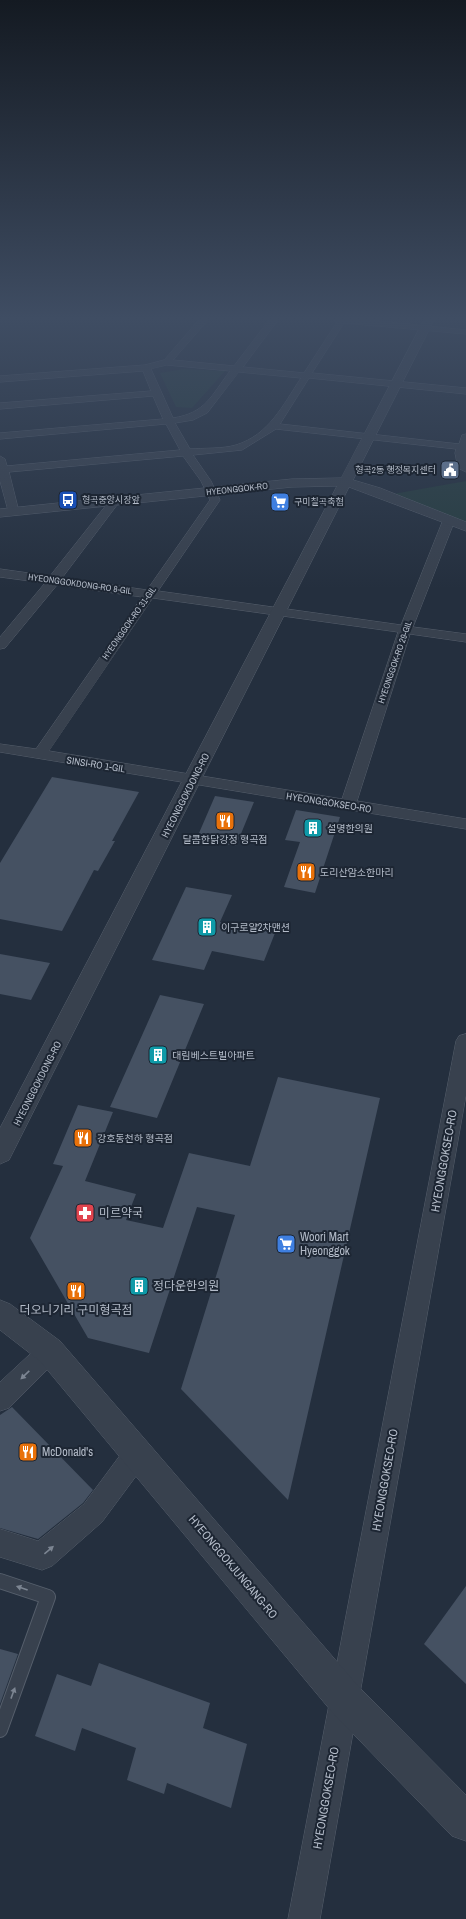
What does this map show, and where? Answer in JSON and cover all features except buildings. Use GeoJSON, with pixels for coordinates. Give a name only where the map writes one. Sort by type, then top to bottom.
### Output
{"type":"FeatureCollection","features":[{"type":"Feature","properties":{"kind":"street"},"geometry":{"type":"LineString","coordinates":[[164,410],[186,453],[213,491]]}},
{"type":"Feature","properties":{"kind":"street"},"geometry":{"type":"LineString","coordinates":[[0,436],[170,421],[190,418],[205,410]]}},
{"type":"Feature","properties":{"kind":"street"},"geometry":{"type":"LineString","coordinates":[[1,470],[238,448],[262,435],[274,426],[285,410]]}},
{"type":"Feature","properties":{"kind":"street","name":"HYEONGGOKDONG-RO"},"geometry":{"type":"LineString","coordinates":[[0,1153],[7,1133],[193,780],[383,410]]}},
{"type":"Feature","properties":{"kind":"street"},"geometry":{"type":"LineString","coordinates":[[274,426],[462,447]]}},
{"type":"Feature","properties":{"kind":"street"},"geometry":{"type":"LineString","coordinates":[[466,437],[460,453],[463,468],[466,469]]}},
{"type":"Feature","properties":{"kind":"street"},"geometry":{"type":"LineString","coordinates":[[0,459],[7,512]]}},
{"type":"Feature","properties":{"kind":"street","name":"HYEONGGOK-RO"},"geometry":{"type":"LineString","coordinates":[[7,512],[292,483],[346,482],[375,491],[466,526]]}},
{"type":"Feature","properties":{"kind":"street","name":"HYEONGGOK-RO 31-GIL"},"geometry":{"type":"LineString","coordinates":[[39,754],[215,500],[213,491]]}},
{"type":"Feature","properties":{"kind":"street"},"geometry":{"type":"LineString","coordinates":[[0,645],[53,581],[115,501]]}},
{"type":"Feature","properties":{"kind":"street","name":"HYEONGGOK-RO 29-GIL"},"geometry":{"type":"LineString","coordinates":[[348,805],[405,630],[450,520]]}},
{"type":"Feature","properties":{"kind":"street","name":"HYEONGGOKDONG-RO 8-GIL"},"geometry":{"type":"LineString","coordinates":[[0,573],[279,612]]}},
{"type":"Feature","properties":{"kind":"street"},"geometry":{"type":"LineString","coordinates":[[279,612],[466,638]]}},
{"type":"Feature","properties":{"kind":"street","name":"SINSI-RO 1-GIL"},"geometry":{"type":"LineString","coordinates":[[0,748],[193,780]]}},
{"type":"Feature","properties":{"kind":"street","name":"HYEONGGOKSEO-RO"},"geometry":{"type":"LineString","coordinates":[[193,780],[466,824]]}},
{"type":"Feature","properties":{"kind":"street","name":"HYEONGGOKSEO-RO"},"geometry":{"type":"LineString","coordinates":[[304,1919],[465,1053]]}},
{"type":"Feature","properties":{"kind":"street","name":"HYEONGGOKJUNGANG-RO"},"geometry":{"type":"LineString","coordinates":[[0,1313],[50,1351],[136,1455],[345,1699],[466,1822]]}},
{"type":"Feature","properties":{"kind":"street"},"geometry":{"type":"LineString","coordinates":[[0,1399],[50,1351]]}},
{"type":"Feature","properties":{"kind":"street"},"geometry":{"type":"LineString","coordinates":[[0,1543],[42,1556],[93,1513],[136,1455]]}},
{"type":"Feature","properties":{"kind":"lane"},"geometry":{"type":"LineString","coordinates":[[0,1581],[48,1597],[0,1730]]}},
{"type":"Feature","properties":{"kind":"green space"},"geometry":{"type":"Polygon","coordinates":[[[466,481],[466,522],[393,494],[466,481]]]}},
{"type":"Feature","properties":{"kind":"place","name":"형곡2동 행정복지센터"},"geometry":{"type":"Point","coordinates":[450,470]}},
{"type":"Feature","properties":{"kind":"place","name":"형곡중앙시장앞"},"geometry":{"type":"Point","coordinates":[68,500]}},
{"type":"Feature","properties":{"kind":"place","name":"구미칠곡축협"},"geometry":{"type":"Point","coordinates":[280,502]}},
{"type":"Feature","properties":{"kind":"place","name":"달콤한닭강정 형곡점"},"geometry":{"type":"Point","coordinates":[225,821]}},
{"type":"Feature","properties":{"kind":"place","name":"설명한의원"},"geometry":{"type":"Point","coordinates":[313,828]}},
{"type":"Feature","properties":{"kind":"place","name":"도리산암소한마리"},"geometry":{"type":"Point","coordinates":[306,872]}},
{"type":"Feature","properties":{"kind":"place","name":"이구로얄2차맨션"},"geometry":{"type":"Point","coordinates":[207,927]}},
{"type":"Feature","properties":{"kind":"place","name":"대림베스트빌아파트"},"geometry":{"type":"Point","coordinates":[158,1055]}},
{"type":"Feature","properties":{"kind":"place","name":"강호동천하 형곡점"},"geometry":{"type":"Point","coordinates":[83,1138]}},
{"type":"Feature","properties":{"kind":"place","name":"미르약국"},"geometry":{"type":"Point","coordinates":[85,1213]}},
{"type":"Feature","properties":{"kind":"place","name":"Woori Mart Hyeonggok"},"geometry":{"type":"Point","coordinates":[286,1244]}},
{"type":"Feature","properties":{"kind":"place","name":"정다운한의원"},"geometry":{"type":"Point","coordinates":[139,1286]}},
{"type":"Feature","properties":{"kind":"place","name":"더오니기리 구미형곡점"},"geometry":{"type":"Point","coordinates":[76,1291]}},
{"type":"Feature","properties":{"kind":"place","name":"McDonald's"},"geometry":{"type":"Point","coordinates":[28,1452]}}]}
